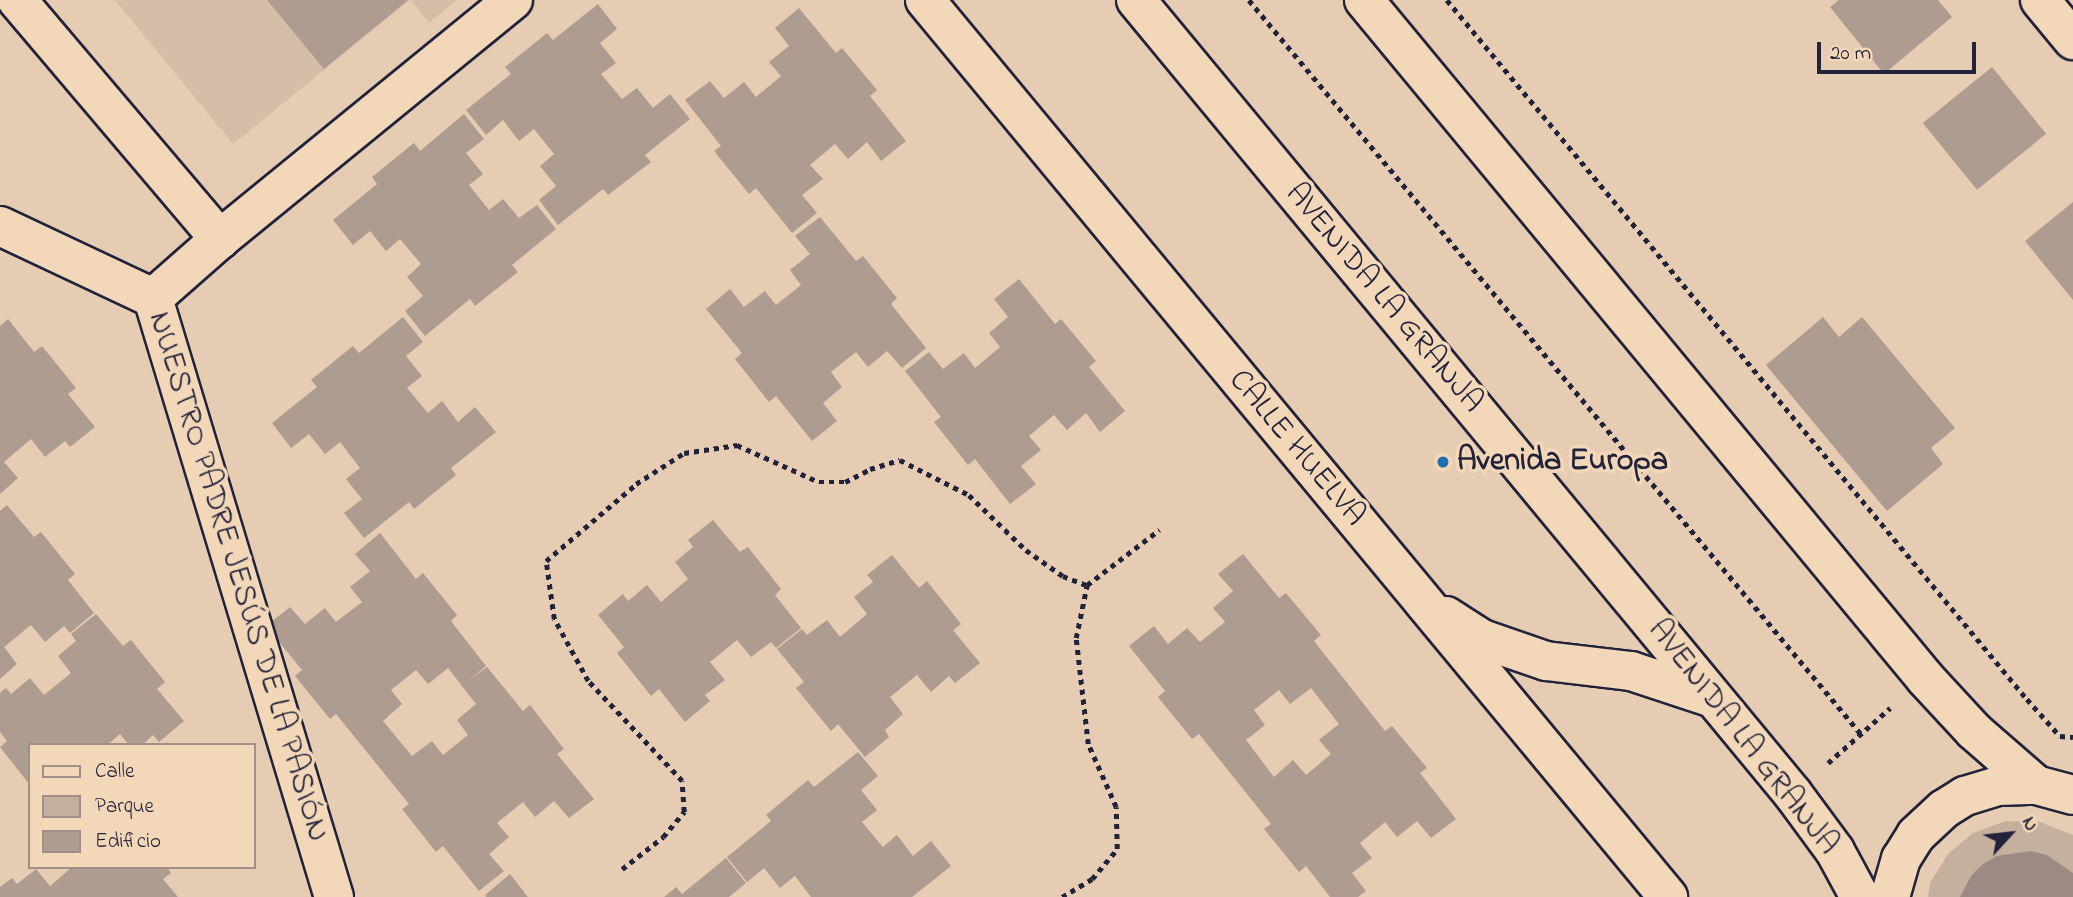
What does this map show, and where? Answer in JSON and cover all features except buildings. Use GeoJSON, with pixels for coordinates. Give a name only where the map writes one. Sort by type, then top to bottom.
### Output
{"type":"FeatureCollection","features":[{"type":"Feature","properties":{"kind":"street"},"geometry":{"type":"LineString","coordinates":[[17,0],[220,239]]}},
{"type":"Feature","properties":{"kind":"street"},"geometry":{"type":"LineString","coordinates":[[153,298],[220,239],[513,0]]}},
{"type":"Feature","properties":{"kind":"street","name":"CALLE HUELVA"},"geometry":{"type":"LineString","coordinates":[[925,0],[1668,897]]}},
{"type":"Feature","properties":{"kind":"street","name":"AVENIDA LA GRANJA"},"geometry":{"type":"LineString","coordinates":[[1136,0],[1793,794],[1835,851],[1860,897]]}},
{"type":"Feature","properties":{"kind":"street"},"geometry":{"type":"LineString","coordinates":[[1364,0],[1925,678],[1974,731],[2036,785]]}},
{"type":"Feature","properties":{"kind":"street"},"geometry":{"type":"LineString","coordinates":[[2040,0],[2073,40]]}},
{"type":"Feature","properties":{"kind":"street","name":"NUESTRO PADRE JESÚS DE LA PASIÓN"},"geometry":{"type":"LineString","coordinates":[[0,226],[153,298],[334,897]]}},
{"type":"Feature","properties":{"kind":"street"},"geometry":{"type":"LineString","coordinates":[[1421,600],[1482,639],[1546,661],[1631,671],[1713,698]]}},
{"type":"Feature","properties":{"kind":"street"},"geometry":{"type":"LineString","coordinates":[[1890,897],[1901,859],[1916,835],[1944,809],[1965,796],[1998,786],[2036,785],[2073,795]]}},
{"type":"Feature","properties":{"kind":"path"},"geometry":{"type":"LineString","coordinates":[[1249,0],[1861,734]]}},
{"type":"Feature","properties":{"kind":"path"},"geometry":{"type":"LineString","coordinates":[[1447,0],[2027,699],[2060,736],[2073,737]]}},
{"type":"Feature","properties":{"kind":"path"},"geometry":{"type":"LineString","coordinates":[[622,869],[663,837],[684,811],[681,781],[588,681],[554,620],[546,561],[636,484],[684,453],[737,445],[820,482],[845,482],[870,469],[900,460],[969,495],[1026,550],[1063,576],[1087,585]]}},
{"type":"Feature","properties":{"kind":"path"},"geometry":{"type":"LineString","coordinates":[[1062,897],[1092,879],[1117,849],[1116,807],[1088,744],[1076,638],[1087,585],[1159,530]]}},
{"type":"Feature","properties":{"kind":"path"},"geometry":{"type":"LineString","coordinates":[[1793,794],[1925,678]]}},
{"type":"Feature","properties":{"kind":"shaded area"},"geometry":{"type":"Polygon","coordinates":[[[115,0],[410,0],[233,144],[115,0]]]}},
{"type":"Feature","properties":{"kind":"shaded area"},"geometry":{"type":"Polygon","coordinates":[[[411,0],[457,0],[429,23],[411,0]]]}},
{"type":"Feature","properties":{"kind":"shaded area"},"geometry":{"type":"Polygon","coordinates":[[[2031,851],[2047,855],[2073,873],[2073,897],[1960,897],[1971,876],[1983,864],[1997,856],[2031,851]]]}},
{"type":"Feature","properties":{"kind":"green space"},"geometry":{"type":"Polygon","coordinates":[[[2006,821],[2040,822],[2073,835],[2073,897],[1928,897],[1930,883],[1948,854],[1973,833],[2006,821]]]}},
{"type":"Feature","properties":{"kind":"place","name":"Avenida Europa"},"geometry":{"type":"Point","coordinates":[1443,462]}}]}
